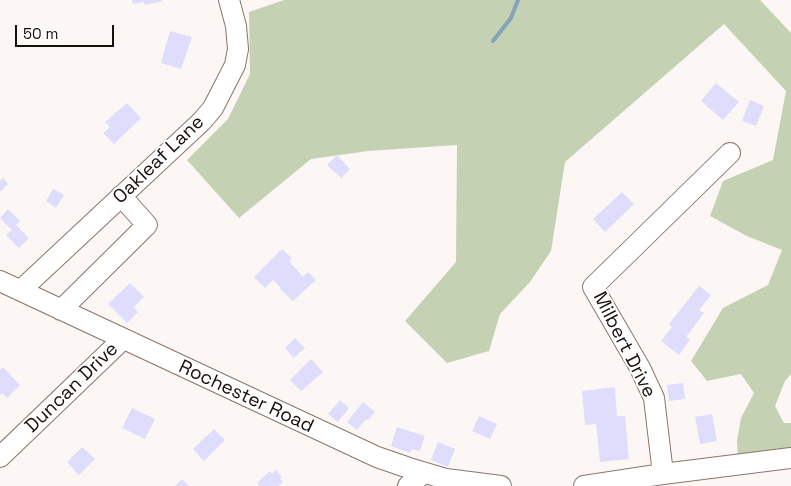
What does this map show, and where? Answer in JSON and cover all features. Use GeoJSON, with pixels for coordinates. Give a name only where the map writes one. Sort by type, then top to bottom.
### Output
{"type":"FeatureCollection","features":[{"type":"Feature","properties":{"kind":"street","name":"Oakleaf Lane"},"geometry":{"type":"LineString","coordinates":[[21,290],[202,121],[217,101],[235,66],[238,49],[236,26],[229,0]]}},
{"type":"Feature","properties":{"kind":"street","name":"Milbert Drive"},"geometry":{"type":"LineString","coordinates":[[663,474],[654,398],[640,368],[593,287],[730,153]]}},
{"type":"Feature","properties":{"kind":"street"},"geometry":{"type":"LineString","coordinates":[[61,310],[147,224],[122,196]]}},
{"type":"Feature","properties":{"kind":"street","name":"Rochester Road"},"geometry":{"type":"LineString","coordinates":[[0,281],[339,441],[377,457],[446,479],[501,486]]}},
{"type":"Feature","properties":{"kind":"street","name":"Duncan Drive"},"geometry":{"type":"LineString","coordinates":[[0,457],[123,339]]}},
{"type":"Feature","properties":{"kind":"street"},"geometry":{"type":"LineString","coordinates":[[584,486],[617,484],[663,474],[686,479],[791,458]]}},
{"type":"Feature","properties":{"kind":"street"},"geometry":{"type":"LineString","coordinates":[[408,486],[424,472]]}},
{"type":"Feature","properties":{"kind":"green space"},"geometry":{"type":"Polygon","coordinates":[[[284,0],[760,0],[791,33],[791,374],[785,381],[775,406],[784,423],[791,423],[791,451],[738,459],[737,441],[741,418],[754,393],[741,374],[707,381],[691,361],[723,308],[768,285],[782,250],[747,236],[710,216],[723,181],[773,160],[786,91],[724,24],[565,162],[551,251],[530,282],[500,314],[489,351],[447,363],[405,321],[456,262],[457,145],[368,151],[311,159],[239,218],[187,160],[228,119],[250,74],[249,12],[284,0]]]}},
{"type":"Feature","properties":{"kind":"building"},"geometry":{"type":"Polygon","coordinates":[[[132,0],[163,1],[145,5],[144,2],[133,4],[132,0]]]}},
{"type":"Feature","properties":{"kind":"building"},"geometry":{"type":"Polygon","coordinates":[[[170,31],[192,37],[181,69],[161,63],[170,31]]]}},
{"type":"Feature","properties":{"kind":"building"},"geometry":{"type":"Polygon","coordinates":[[[716,83],[739,102],[723,120],[701,101],[716,83]]]}},
{"type":"Feature","properties":{"kind":"building"},"geometry":{"type":"Polygon","coordinates":[[[750,100],[764,106],[756,126],[742,121],[750,100]]]}},
{"type":"Feature","properties":{"kind":"building"},"geometry":{"type":"Polygon","coordinates":[[[127,103],[141,118],[114,144],[103,133],[110,127],[105,122],[127,103]]]}},
{"type":"Feature","properties":{"kind":"building"},"geometry":{"type":"Polygon","coordinates":[[[337,155],[350,169],[341,178],[327,165],[337,155]]]}},
{"type":"Feature","properties":{"kind":"building"},"geometry":{"type":"Polygon","coordinates":[[[3,178],[8,184],[0,192],[0,181],[3,178]]]}},
{"type":"Feature","properties":{"kind":"building"},"geometry":{"type":"Polygon","coordinates":[[[53,189],[64,195],[56,208],[46,201],[53,189]]]}},
{"type":"Feature","properties":{"kind":"building"},"geometry":{"type":"Polygon","coordinates":[[[622,192],[634,204],[605,232],[593,219],[622,192]]]}},
{"type":"Feature","properties":{"kind":"building"},"geometry":{"type":"Polygon","coordinates":[[[8,209],[20,221],[16,225],[29,238],[19,248],[6,235],[12,230],[0,218],[8,209]]]}},
{"type":"Feature","properties":{"kind":"building"},"geometry":{"type":"Polygon","coordinates":[[[282,249],[292,258],[289,261],[303,277],[308,272],[316,280],[293,301],[273,280],[265,288],[254,277],[282,249]]]}},
{"type":"Feature","properties":{"kind":"building"},"geometry":{"type":"Polygon","coordinates":[[[130,283],[144,297],[134,307],[138,312],[127,323],[108,304],[130,283]]]}},
{"type":"Feature","properties":{"kind":"building"},"geometry":{"type":"Polygon","coordinates":[[[699,286],[711,295],[699,310],[704,313],[686,337],[690,340],[679,355],[661,341],[672,327],[669,324],[699,286]]]}},
{"type":"Feature","properties":{"kind":"building"},"geometry":{"type":"Polygon","coordinates":[[[295,338],[305,348],[294,358],[285,348],[295,338]]]}},
{"type":"Feature","properties":{"kind":"building"},"geometry":{"type":"Polygon","coordinates":[[[311,359],[323,372],[301,391],[290,380],[311,359]]]}},
{"type":"Feature","properties":{"kind":"building"},"geometry":{"type":"Polygon","coordinates":[[[3,367],[20,385],[7,398],[2,393],[0,395],[0,370],[3,367]]]}},
{"type":"Feature","properties":{"kind":"building"},"geometry":{"type":"Polygon","coordinates":[[[683,383],[685,399],[669,401],[667,385],[683,383]]]}},
{"type":"Feature","properties":{"kind":"building"},"geometry":{"type":"Polygon","coordinates":[[[615,387],[617,416],[625,416],[629,459],[600,462],[596,424],[585,425],[582,391],[615,387]]]}},
{"type":"Feature","properties":{"kind":"building"},"geometry":{"type":"Polygon","coordinates":[[[340,400],[349,408],[338,422],[328,414],[340,400]]]}},
{"type":"Feature","properties":{"kind":"building"},"geometry":{"type":"Polygon","coordinates":[[[363,402],[375,412],[357,430],[347,422],[363,402]]]}},
{"type":"Feature","properties":{"kind":"building"},"geometry":{"type":"Polygon","coordinates":[[[132,408],[155,419],[145,439],[122,428],[132,408]]]}},
{"type":"Feature","properties":{"kind":"building"},"geometry":{"type":"Polygon","coordinates":[[[712,414],[717,441],[700,444],[695,417],[712,414]]]}},
{"type":"Feature","properties":{"kind":"building"},"geometry":{"type":"Polygon","coordinates":[[[479,416],[497,424],[490,439],[472,431],[479,416]]]}},
{"type":"Feature","properties":{"kind":"building"},"geometry":{"type":"Polygon","coordinates":[[[397,427],[425,436],[420,451],[412,449],[410,453],[391,446],[397,427]]]}},
{"type":"Feature","properties":{"kind":"building"},"geometry":{"type":"Polygon","coordinates":[[[214,429],[225,440],[204,461],[193,449],[214,429]]]}},
{"type":"Feature","properties":{"kind":"building"},"geometry":{"type":"Polygon","coordinates":[[[438,442],[455,449],[448,467],[431,460],[438,442]]]}},
{"type":"Feature","properties":{"kind":"building"},"geometry":{"type":"Polygon","coordinates":[[[82,447],[95,459],[79,475],[67,462],[82,447]]]}},
{"type":"Feature","properties":{"kind":"building"},"geometry":{"type":"Polygon","coordinates":[[[276,470],[282,477],[280,479],[283,482],[278,486],[260,486],[257,483],[270,471],[272,474],[276,470]]]}},
{"type":"Feature","properties":{"kind":"building"},"geometry":{"type":"Polygon","coordinates":[[[182,479],[189,486],[175,486],[182,479]]]}},
{"type":"Feature","properties":{"kind":"waterway"},"geometry":{"type":"LineString","coordinates":[[493,41],[511,18],[518,0]]}}]}
